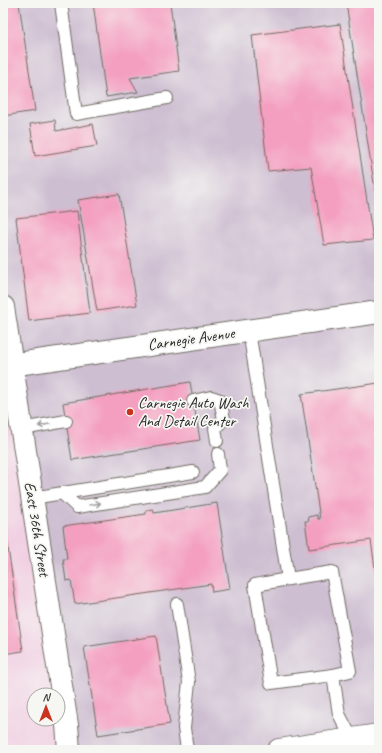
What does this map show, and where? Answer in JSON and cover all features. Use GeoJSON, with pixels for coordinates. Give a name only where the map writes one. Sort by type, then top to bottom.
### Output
{"type":"FeatureCollection","features":[{"type":"Feature","properties":{"kind":"street","name":"East 36th Street"},"geometry":{"type":"LineString","coordinates":[[3,307],[8,366],[22,429],[67,725],[69,750]]}},
{"type":"Feature","properties":{"kind":"street","name":"Carnegie Avenue"},"geometry":{"type":"LineString","coordinates":[[8,366],[379,312]]}},
{"type":"Feature","properties":{"kind":"street"},"geometry":{"type":"LineString","coordinates":[[279,750],[353,745],[379,736]]}},
{"type":"Feature","properties":{"kind":"lane"},"geometry":{"type":"LineString","coordinates":[[61,3],[76,114],[167,98]]}},
{"type":"Feature","properties":{"kind":"lane"},"geometry":{"type":"LineString","coordinates":[[249,330],[288,579]]}},
{"type":"Feature","properties":{"kind":"lane"},"geometry":{"type":"LineString","coordinates":[[193,401],[211,397],[220,400],[224,419],[215,428],[217,441]]}},
{"type":"Feature","properties":{"kind":"lane"},"geometry":{"type":"LineString","coordinates":[[22,429],[66,421]]}},
{"type":"Feature","properties":{"kind":"lane"},"geometry":{"type":"LineString","coordinates":[[62,493],[77,507],[205,487],[220,470],[218,454]]}},
{"type":"Feature","properties":{"kind":"lane"},"geometry":{"type":"LineString","coordinates":[[32,498],[193,472]]}},
{"type":"Feature","properties":{"kind":"lane"},"geometry":{"type":"LineString","coordinates":[[332,572],[350,671],[333,675],[271,683],[254,585],[288,579],[332,572]]}},
{"type":"Feature","properties":{"kind":"lane"},"geometry":{"type":"LineString","coordinates":[[177,604],[189,682],[184,728],[187,750]]}},
{"type":"Feature","properties":{"kind":"lane"},"geometry":{"type":"LineString","coordinates":[[333,675],[340,714],[353,745]]}},
{"type":"Feature","properties":{"kind":"shaded area"},"geometry":{"type":"Polygon","coordinates":[[[3,3],[379,3],[379,735],[279,750],[69,750],[66,727],[66,687],[60,687],[3,307],[3,3]]]}},
{"type":"Feature","properties":{"kind":"shaded area"},"geometry":{"type":"Polygon","coordinates":[[[3,307],[60,687],[26,687],[26,727],[66,727],[69,750],[3,750],[3,307]]]}},
{"type":"Feature","properties":{"kind":"building"},"geometry":{"type":"Polygon","coordinates":[[[3,3],[19,3],[35,111],[3,116],[3,3]]]}},
{"type":"Feature","properties":{"kind":"building"},"geometry":{"type":"Polygon","coordinates":[[[93,3],[170,3],[179,71],[130,78],[138,92],[106,97],[93,3]]]}},
{"type":"Feature","properties":{"kind":"building"},"geometry":{"type":"Polygon","coordinates":[[[346,3],[379,3],[379,209],[378,209],[346,3]]]}},
{"type":"Feature","properties":{"kind":"building"},"geometry":{"type":"Polygon","coordinates":[[[340,24],[373,240],[324,245],[311,167],[268,171],[252,35],[340,24]]]}},
{"type":"Feature","properties":{"kind":"building"},"geometry":{"type":"Polygon","coordinates":[[[55,120],[56,131],[93,124],[97,146],[35,156],[30,124],[55,120]]]}},
{"type":"Feature","properties":{"kind":"building"},"geometry":{"type":"Polygon","coordinates":[[[119,194],[137,305],[97,311],[78,200],[119,194]]]}},
{"type":"Feature","properties":{"kind":"building"},"geometry":{"type":"Polygon","coordinates":[[[77,211],[90,313],[29,321],[16,218],[77,211]]]}},
{"type":"Feature","properties":{"kind":"building","name":"Carnegie Auto Wash And Detail Center"},"geometry":{"type":"Polygon","coordinates":[[[190,382],[200,440],[72,460],[63,403],[190,382]]]}},
{"type":"Feature","properties":{"kind":"building"},"geometry":{"type":"Polygon","coordinates":[[[379,383],[378,590],[371,540],[309,549],[305,521],[309,521],[308,517],[317,515],[318,519],[320,519],[301,394],[379,383]]]}},
{"type":"Feature","properties":{"kind":"building"},"geometry":{"type":"Polygon","coordinates":[[[217,503],[230,589],[212,592],[211,584],[75,604],[71,580],[66,581],[63,559],[67,559],[63,526],[146,514],[146,510],[153,509],[154,513],[217,503]]]}},
{"type":"Feature","properties":{"kind":"building"},"geometry":{"type":"Polygon","coordinates":[[[4,520],[23,651],[3,654],[3,521],[4,520]]]}},
{"type":"Feature","properties":{"kind":"building"},"geometry":{"type":"Polygon","coordinates":[[[156,636],[170,724],[98,735],[84,647],[156,636]]]}},
{"type":"Feature","properties":{"kind":"place","name":"Carnegie Auto Wash And Detail Center"},"geometry":{"type":"Point","coordinates":[130,412]}}]}
